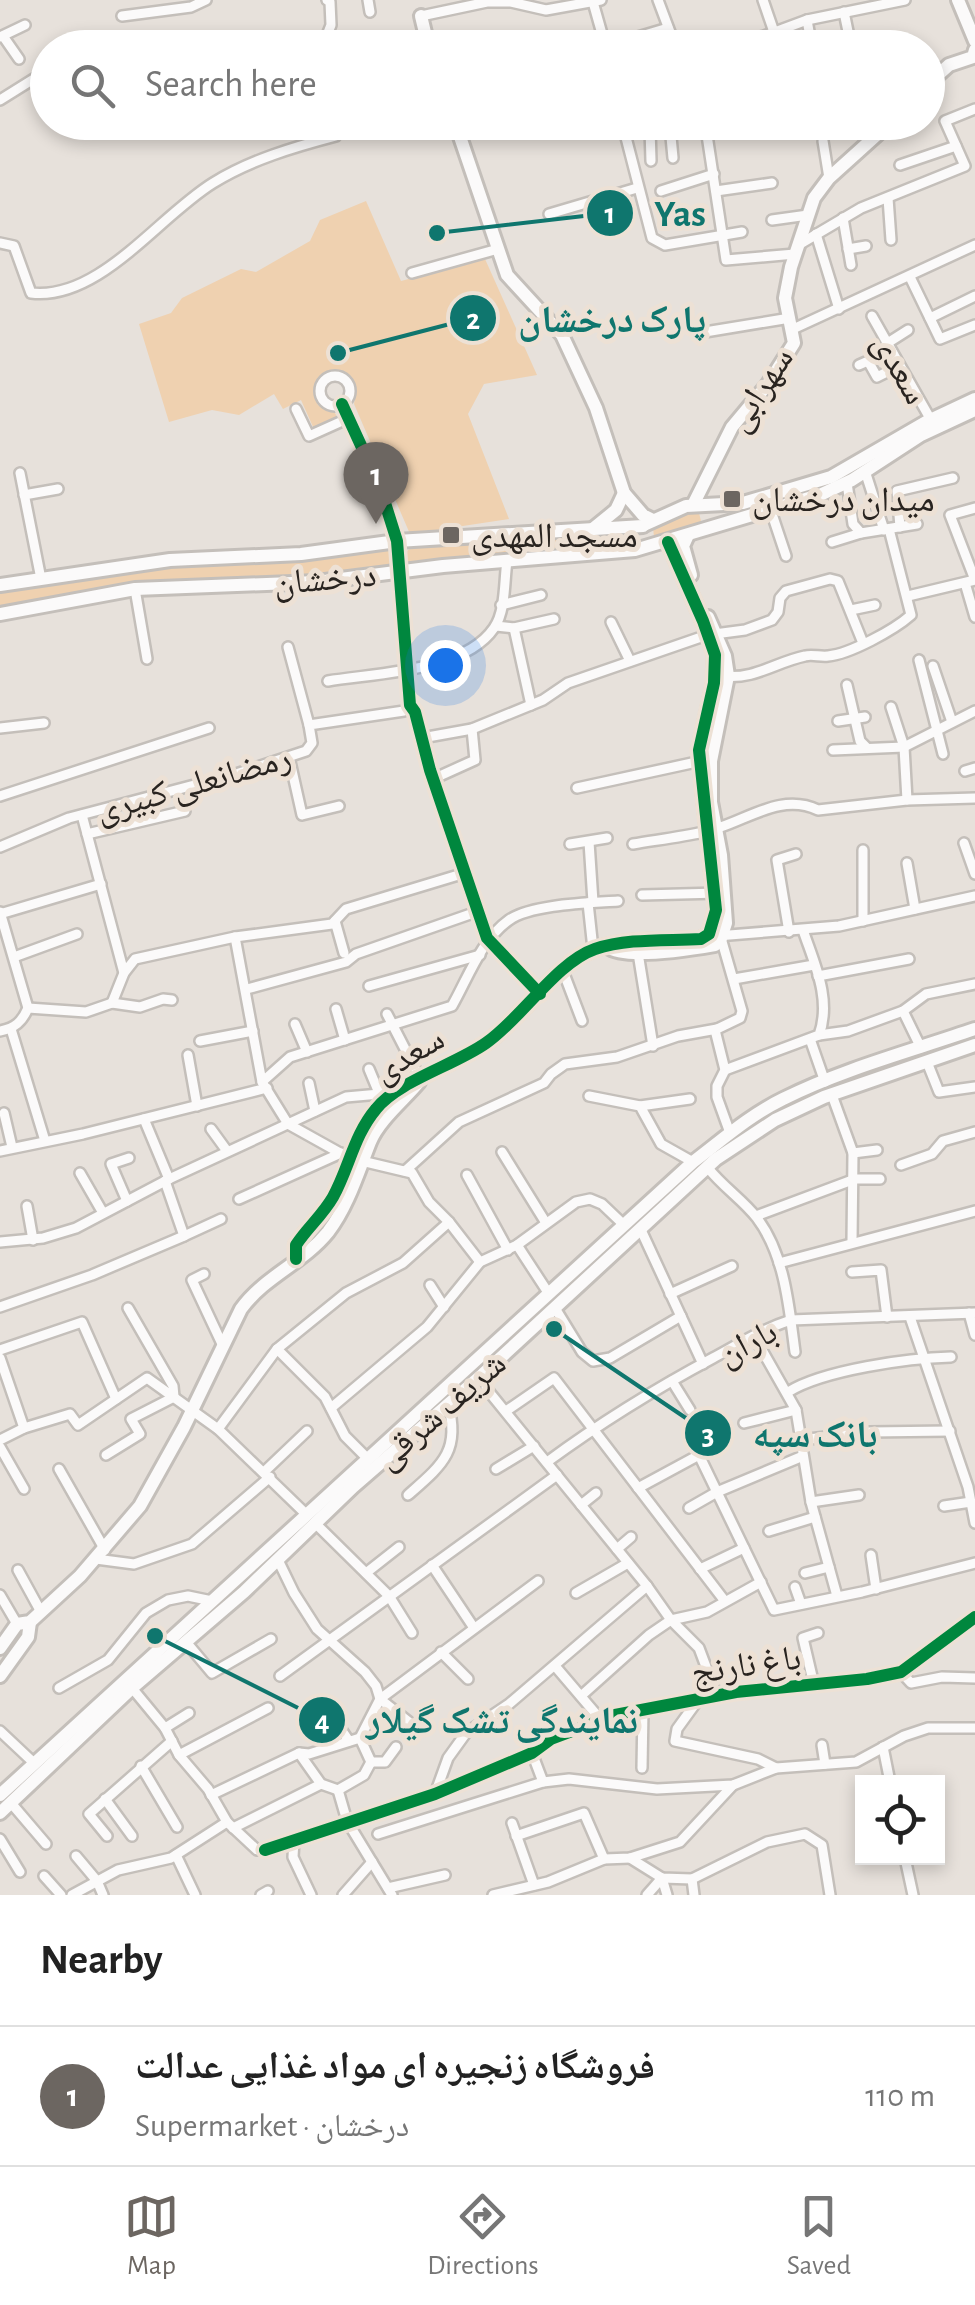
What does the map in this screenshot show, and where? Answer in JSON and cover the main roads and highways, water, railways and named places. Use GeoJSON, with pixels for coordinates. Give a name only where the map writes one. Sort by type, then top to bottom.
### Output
{"type":"FeatureCollection","features":[{"type":"Feature","properties":{"kind":"main road"},"geometry":{"type":"LineString","coordinates":[[965,5],[975,42]]}},
{"type":"Feature","properties":{"kind":"main road"},"geometry":{"type":"LineString","coordinates":[[421,16],[424,30]]}},
{"type":"Feature","properties":{"kind":"main road"},"geometry":{"type":"LineString","coordinates":[[945,69],[974,55]]}},
{"type":"Feature","properties":{"kind":"main road"},"geometry":{"type":"LineString","coordinates":[[462,140],[507,275],[562,336],[596,408],[624,493],[647,522],[644,536],[651,543],[668,542],[822,494],[921,435],[975,410]]}},
{"type":"Feature","properties":{"kind":"main road","name":"سهرابی"},"geometry":{"type":"LineString","coordinates":[[697,506],[732,427],[794,343],[785,298],[814,198],[829,178],[873,140]]}},
{"type":"Feature","properties":{"kind":"main road"},"geometry":{"type":"LineString","coordinates":[[647,522],[697,506],[743,503],[831,477],[930,420],[975,400]]}},
{"type":"Feature","properties":{"kind":"main road"},"geometry":{"type":"LineString","coordinates":[[594,528],[616,510],[624,493]]}},
{"type":"Feature","properties":{"kind":"main road"},"geometry":{"type":"LineString","coordinates":[[600,948],[638,952],[715,945],[716,936],[726,923],[719,893],[705,761],[721,676],[712,634],[683,546],[706,522],[697,506]]}},
{"type":"Feature","properties":{"kind":"main road","name":"درخشان"},"geometry":{"type":"LineString","coordinates":[[0,585],[170,560],[301,554],[397,541],[647,522]]}},
{"type":"Feature","properties":{"kind":"main road"},"geometry":{"type":"LineString","coordinates":[[668,542],[712,634]]}},
{"type":"Feature","properties":{"kind":"main road","name":"درخشان"},"geometry":{"type":"LineString","coordinates":[[0,614],[135,589],[317,582],[634,550],[651,543]]}},
{"type":"Feature","properties":{"kind":"main road","name":"سعدی"},"geometry":{"type":"LineString","coordinates":[[296,1259],[296,1245],[322,1216],[345,1155],[385,1093],[420,1080],[488,1042],[563,971],[600,948],[618,943],[716,936]]}},
{"type":"Feature","properties":{"kind":"main road","name":"شریف شرقی"},"geometry":{"type":"LineString","coordinates":[[552,1301],[641,1230],[708,1168],[775,1120],[828,1088],[975,1029]]}},
{"type":"Feature","properties":{"kind":"main road","name":"شریف شرقی"},"geometry":{"type":"LineString","coordinates":[[6,1799],[278,1560],[368,1459],[525,1326],[624,1225],[730,1133],[782,1099],[927,1062],[975,1045]]}},
{"type":"Feature","properties":{"kind":"main road","name":"سعدی"},"geometry":{"type":"LineString","coordinates":[[0,1648],[100,1554],[140,1506],[253,1293],[311,1251],[329,1231],[346,1204],[371,1138],[420,1080]]}},
{"type":"Feature","properties":{"kind":"main road","name":"شریف شرقی"},"geometry":{"type":"LineString","coordinates":[[0,1813],[34,1762],[212,1601],[448,1404],[525,1326]]}},
{"type":"Feature","properties":{"kind":"main road","name":"سعدی"},"geometry":{"type":"LineString","coordinates":[[0,1676],[28,1638],[23,1624]]}},
{"type":"Feature","properties":{"kind":"place","name":"Yas"},"geometry":{"type":"Point","coordinates":[437,233]}},
{"type":"Feature","properties":{"kind":"place","name":"پارک درخشان"},"geometry":{"type":"Point","coordinates":[338,353]}},
{"type":"Feature","properties":{"kind":"place","name":"میدان درخشان"},"geometry":{"type":"Point","coordinates":[732,499]}},
{"type":"Feature","properties":{"kind":"place","name":"فروشگاه زنجیره ای مواد غذایی عدالت"},"geometry":{"type":"Point","coordinates":[376,524]}},
{"type":"Feature","properties":{"kind":"place","name":"مسجد المهدی"},"geometry":{"type":"Point","coordinates":[451,535]}},
{"type":"Feature","properties":{"kind":"place","name":"بانک سپه"},"geometry":{"type":"Point","coordinates":[554,1329]}},
{"type":"Feature","properties":{"kind":"place","name":"نمایندگی تشک گیلار"},"geometry":{"type":"Point","coordinates":[155,1636]}}]}
